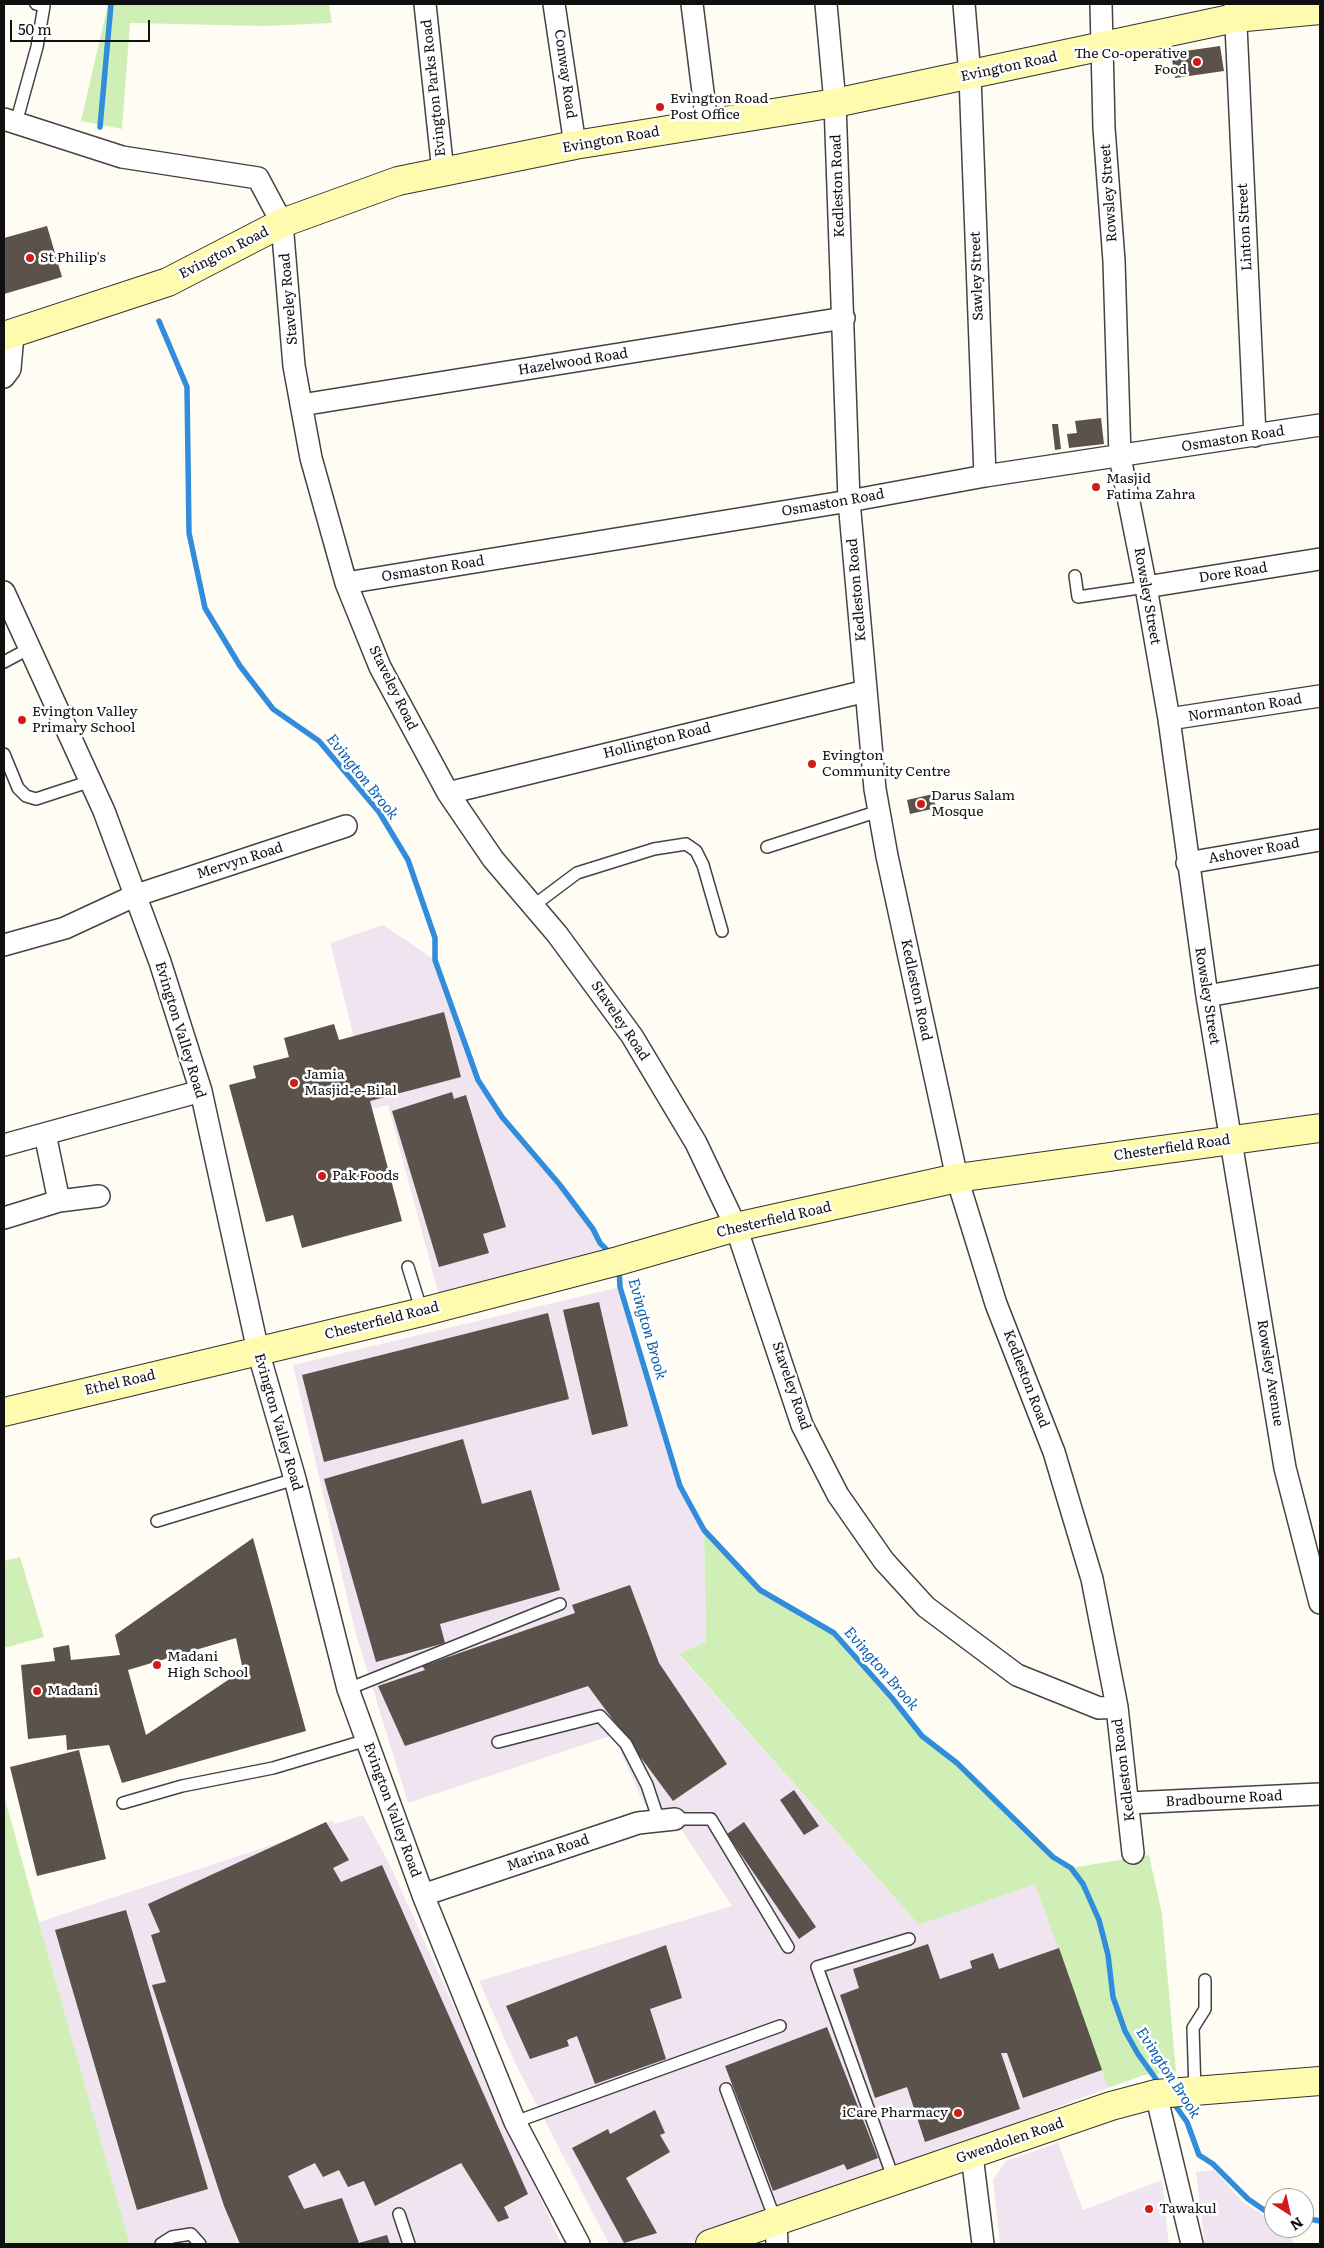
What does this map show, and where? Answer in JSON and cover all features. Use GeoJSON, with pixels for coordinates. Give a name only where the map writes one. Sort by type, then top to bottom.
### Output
{"type":"FeatureCollection","features":[{"type":"Feature","properties":{"kind":"street","name":"Evington Parks Road"},"geometry":{"type":"LineString","coordinates":[[425,4],[443,172]]}},
{"type":"Feature","properties":{"kind":"street","name":"Conway Road"},"geometry":{"type":"LineString","coordinates":[[554,4],[575,145]]}},
{"type":"Feature","properties":{"kind":"street"},"geometry":{"type":"LineString","coordinates":[[692,4],[707,124]]}},
{"type":"Feature","properties":{"kind":"street","name":"Kedleston Road"},"geometry":{"type":"LineString","coordinates":[[826,4],[835,103],[849,501],[866,691],[879,811],[886,856],[957,1178],[996,1304],[1054,1452],[1092,1579],[1116,1707],[1134,1853]]}},
{"type":"Feature","properties":{"kind":"street","name":"Sawley Street"},"geometry":{"type":"LineString","coordinates":[[964,4],[970,76],[985,476]]}},
{"type":"Feature","properties":{"kind":"street","name":"Rowsley Street"},"geometry":{"type":"LineString","coordinates":[[1101,4],[1101,47],[1114,261],[1120,457],[1146,587],[1169,719],[1187,863],[1207,996],[1232,1140]]}},
{"type":"Feature","properties":{"kind":"street","name":"Evington Road"},"geometry":{"type":"LineString","coordinates":[[8,335],[168,282],[282,223],[398,181],[575,145],[835,103],[970,76],[1101,47],[1235,11],[1320,10]]}},
{"type":"Feature","properties":{"kind":"street","name":"Linton Street"},"geometry":{"type":"LineString","coordinates":[[1235,11],[1255,436]]}},
{"type":"Feature","properties":{"kind":"street"},"geometry":{"type":"LineString","coordinates":[[10,120],[122,157],[258,178],[282,223]]}},
{"type":"Feature","properties":{"kind":"street","name":"Staveley Road"},"geometry":{"type":"LineString","coordinates":[[282,223],[294,366],[311,458],[346,583],[380,667],[448,793],[494,859],[533,906],[632,1036],[696,1143],[736,1228],[802,1424],[838,1494],[884,1561],[926,1607],[1017,1675],[1099,1708],[1116,1707]]}},
{"type":"Feature","properties":{"kind":"street","name":"Hazelwood Road"},"geometry":{"type":"LineString","coordinates":[[301,405],[844,318]]}},
{"type":"Feature","properties":{"kind":"street"},"geometry":{"type":"LineString","coordinates":[[4,378],[10,369],[8,335]]}},
{"type":"Feature","properties":{"kind":"street","name":"Osmaston Road"},"geometry":{"type":"LineString","coordinates":[[346,583],[849,501],[985,476],[1120,457],[1320,425]]}},
{"type":"Feature","properties":{"kind":"street","name":"Dore Road"},"geometry":{"type":"LineString","coordinates":[[1146,587],[1320,559]]}},
{"type":"Feature","properties":{"kind":"street","name":"Evington Valley Road"},"geometry":{"type":"LineString","coordinates":[[4,592],[104,810],[134,896],[160,962],[201,1091],[247,1353],[295,1479],[348,1689],[423,1895],[515,2122],[579,2244]]}},
{"type":"Feature","properties":{"kind":"street","name":"Hollington Road"},"geometry":{"type":"LineString","coordinates":[[448,793],[866,691]]}},
{"type":"Feature","properties":{"kind":"street","name":"Normanton Road"},"geometry":{"type":"LineString","coordinates":[[1169,719],[1320,696]]}},
{"type":"Feature","properties":{"kind":"street","name":"Mervyn Road"},"geometry":{"type":"LineString","coordinates":[[4,946],[65,928],[134,896],[346,826]]}},
{"type":"Feature","properties":{"kind":"street","name":"Ashover Road"},"geometry":{"type":"LineString","coordinates":[[1187,863],[1320,840]]}},
{"type":"Feature","properties":{"kind":"street"},"geometry":{"type":"LineString","coordinates":[[1207,996],[1320,976]]}},
{"type":"Feature","properties":{"kind":"street"},"geometry":{"type":"LineString","coordinates":[[4,1145],[201,1091]]}},
{"type":"Feature","properties":{"kind":"street","name":"Chesterfield Road"},"geometry":{"type":"LineString","coordinates":[[247,1353],[422,1312],[736,1228],[957,1178],[1320,1128]]}},
{"type":"Feature","properties":{"kind":"street"},"geometry":{"type":"LineString","coordinates":[[45,1134],[59,1201]]}},
{"type":"Feature","properties":{"kind":"street","name":"Rowsley Avenue"},"geometry":{"type":"LineString","coordinates":[[1232,1140],[1285,1468],[1320,1603]]}},
{"type":"Feature","properties":{"kind":"street"},"geometry":{"type":"LineString","coordinates":[[4,1218],[59,1201],[99,1196]]}},
{"type":"Feature","properties":{"kind":"street","name":"Ethel Road"},"geometry":{"type":"LineString","coordinates":[[4,1412],[247,1353]]}},
{"type":"Feature","properties":{"kind":"street","name":"Bradbourne Road"},"geometry":{"type":"LineString","coordinates":[[1128,1803],[1320,1794]]}},
{"type":"Feature","properties":{"kind":"street","name":"Marina Road"},"geometry":{"type":"LineString","coordinates":[[423,1895],[638,1823],[667,1820]]}},
{"type":"Feature","properties":{"kind":"street","name":"Gwendolen Road"},"geometry":{"type":"LineString","coordinates":[[710,2244],[777,2233],[894,2182],[1111,2106],[1171,2093],[1320,2081]]}},
{"type":"Feature","properties":{"kind":"street"},"geometry":{"type":"LineString","coordinates":[[1171,2093],[1192,2244]]}},
{"type":"Feature","properties":{"kind":"street"},"geometry":{"type":"LineString","coordinates":[[972,2155],[983,2244]]}},
{"type":"Feature","properties":{"kind":"lane"},"geometry":{"type":"LineString","coordinates":[[10,120],[37,47],[44,6],[36,4]]}},
{"type":"Feature","properties":{"kind":"lane"},"geometry":{"type":"LineString","coordinates":[[1075,576],[1078,597],[1146,587]]}},
{"type":"Feature","properties":{"kind":"lane"},"geometry":{"type":"LineString","coordinates":[[4,662],[30,648]]}},
{"type":"Feature","properties":{"kind":"lane"},"geometry":{"type":"LineString","coordinates":[[4,754],[18,788],[26,796],[36,799],[91,781]]}},
{"type":"Feature","properties":{"kind":"lane"},"geometry":{"type":"LineString","coordinates":[[767,847],[879,811]]}},
{"type":"Feature","properties":{"kind":"lane"},"geometry":{"type":"LineString","coordinates":[[533,906],[577,873],[654,849],[686,844],[696,851],[703,865],[722,931]]}},
{"type":"Feature","properties":{"kind":"lane"},"geometry":{"type":"LineString","coordinates":[[408,1267],[422,1312]]}},
{"type":"Feature","properties":{"kind":"lane"},"geometry":{"type":"LineString","coordinates":[[157,1521],[295,1479]]}},
{"type":"Feature","properties":{"kind":"lane"},"geometry":{"type":"LineString","coordinates":[[348,1689],[560,1604]]}},
{"type":"Feature","properties":{"kind":"lane"},"geometry":{"type":"LineString","coordinates":[[498,1742],[600,1716],[626,1744],[667,1820],[711,1819],[788,1947]]}},
{"type":"Feature","properties":{"kind":"lane"},"geometry":{"type":"LineString","coordinates":[[122,1803],[182,1786],[273,1768],[367,1740]]}},
{"type":"Feature","properties":{"kind":"lane"},"geometry":{"type":"LineString","coordinates":[[894,2182],[817,1967],[909,1939]]}},
{"type":"Feature","properties":{"kind":"lane"},"geometry":{"type":"LineString","coordinates":[[1171,2093],[1193,2028],[1205,2009],[1205,1980]]}},
{"type":"Feature","properties":{"kind":"lane"},"geometry":{"type":"LineString","coordinates":[[515,2122],[780,2026]]}},
{"type":"Feature","properties":{"kind":"lane"},"geometry":{"type":"LineString","coordinates":[[726,2089],[777,2233]]}},
{"type":"Feature","properties":{"kind":"lane"},"geometry":{"type":"LineString","coordinates":[[399,2214],[409,2244]]}},
{"type":"Feature","properties":{"kind":"lane"},"geometry":{"type":"LineString","coordinates":[[161,2244],[172,2237],[191,2234],[200,2244]]}},
{"type":"Feature","properties":{"kind":"shaded area"},"geometry":{"type":"Polygon","coordinates":[[[383,925],[435,960],[478,1080],[502,1117],[560,1185],[593,1229],[600,1243],[601,1254],[439,1296],[388,1105],[372,1109],[330,943],[383,925]]]}},
{"type":"Feature","properties":{"kind":"shaded area"},"geometry":{"type":"Polygon","coordinates":[[[620,1287],[680,1486],[704,1530],[706,1642],[679,1655],[919,1925],[1035,1883],[1108,2088],[772,2215],[684,2244],[609,2244],[516,2065],[479,1981],[732,1906],[671,1814],[644,1804],[613,1735],[408,1803],[355,1631],[293,1365],[620,1287]]]}},
{"type":"Feature","properties":{"kind":"shaded area"},"geometry":{"type":"Polygon","coordinates":[[[363,1815],[389,1863],[561,2244],[130,2244],[39,1922],[314,1831],[331,1820],[335,1824],[363,1815]]]}},
{"type":"Feature","properties":{"kind":"shaded area"},"geometry":{"type":"Polygon","coordinates":[[[1058,2143],[1083,2210],[1162,2180],[1169,2244],[1000,2244],[993,2180],[1006,2161],[1058,2143]]]}},
{"type":"Feature","properties":{"kind":"shaded area"},"geometry":{"type":"Polygon","coordinates":[[[1214,2170],[1243,2202],[1264,2216],[1264,2238],[1292,2238],[1293,2244],[1205,2244],[1196,2172],[1214,2170]]]}},
{"type":"Feature","properties":{"kind":"green space"},"geometry":{"type":"Polygon","coordinates":[[[108,4],[329,4],[332,23],[264,26],[130,23],[122,129],[81,121],[108,4]]]}},
{"type":"Feature","properties":{"kind":"green space"},"geometry":{"type":"Polygon","coordinates":[[[704,1530],[760,1590],[834,1633],[892,1698],[922,1736],[957,1763],[1053,1857],[1071,1868],[1149,1855],[1162,1914],[1176,2072],[1144,2075],[1108,2088],[1035,1884],[919,1925],[679,1654],[706,1642],[704,1530]]]}},
{"type":"Feature","properties":{"kind":"green space"},"geometry":{"type":"Polygon","coordinates":[[[20,1557],[44,1637],[4,1648],[4,1561],[20,1557]]]}},
{"type":"Feature","properties":{"kind":"green space"},"geometry":{"type":"Polygon","coordinates":[[[4,1795],[39,1922],[130,2244],[4,2244],[4,1795]]]}},
{"type":"Feature","properties":{"kind":"building","name":"The Co-operative Food"},"geometry":{"type":"Polygon","coordinates":[[[1220,46],[1224,71],[1175,78],[1171,53],[1220,46]]]}},
{"type":"Feature","properties":{"kind":"building","name":"St Philip's"},"geometry":{"type":"Polygon","coordinates":[[[47,226],[62,277],[4,294],[4,238],[47,226]]]}},
{"type":"Feature","properties":{"kind":"building"},"geometry":{"type":"Polygon","coordinates":[[[1101,418],[1104,444],[1069,448],[1067,434],[1077,433],[1075,421],[1101,418]]]}},
{"type":"Feature","properties":{"kind":"building"},"geometry":{"type":"Polygon","coordinates":[[[1052,424],[1058,424],[1061,449],[1055,450],[1052,424]]]}},
{"type":"Feature","properties":{"kind":"building","name":"Darus Salam Mosque"},"geometry":{"type":"Polygon","coordinates":[[[933,794],[936,808],[910,814],[907,800],[933,794]]]}},
{"type":"Feature","properties":{"kind":"building"},"geometry":{"type":"Polygon","coordinates":[[[444,1012],[461,1077],[370,1101],[402,1221],[302,1248],[293,1215],[266,1222],[229,1085],[256,1078],[253,1066],[289,1057],[284,1038],[334,1024],[339,1040],[444,1012]]]}},
{"type":"Feature","properties":{"kind":"building"},"geometry":{"type":"Polygon","coordinates":[[[452,1092],[454,1099],[466,1095],[506,1227],[483,1234],[489,1253],[439,1267],[392,1111],[452,1092]]]}},
{"type":"Feature","properties":{"kind":"building"},"geometry":{"type":"Polygon","coordinates":[[[599,1302],[628,1426],[592,1435],[563,1310],[599,1302]]]}},
{"type":"Feature","properties":{"kind":"building"},"geometry":{"type":"Polygon","coordinates":[[[548,1313],[569,1399],[324,1462],[302,1375],[548,1313]]]}},
{"type":"Feature","properties":{"kind":"building"},"geometry":{"type":"Polygon","coordinates":[[[463,1439],[482,1504],[531,1490],[560,1590],[440,1624],[445,1643],[376,1662],[324,1479],[463,1439]]]}},
{"type":"Feature","properties":{"kind":"building"},"geometry":{"type":"Polygon","coordinates":[[[253,1538],[306,1731],[122,1783],[109,1745],[67,1750],[66,1735],[28,1739],[21,1665],[55,1661],[53,1648],[69,1645],[71,1660],[120,1655],[115,1635],[253,1538]],[[236,1638],[128,1670],[146,1735],[243,1670],[236,1638]]]}},
{"type":"Feature","properties":{"kind":"building"},"geometry":{"type":"Polygon","coordinates":[[[630,1585],[659,1663],[727,1764],[673,1801],[588,1686],[405,1746],[378,1686],[425,1670],[422,1666],[575,1613],[572,1605],[630,1585]]]}},
{"type":"Feature","properties":{"kind":"building"},"geometry":{"type":"Polygon","coordinates":[[[79,1750],[106,1859],[37,1876],[10,1767],[79,1750]]]}},
{"type":"Feature","properties":{"kind":"building"},"geometry":{"type":"Polygon","coordinates":[[[794,1790],[819,1826],[804,1835],[780,1800],[794,1790]]]}},
{"type":"Feature","properties":{"kind":"building"},"geometry":{"type":"Polygon","coordinates":[[[326,1822],[349,1860],[333,1868],[341,1882],[382,1865],[528,2194],[504,2207],[509,2218],[498,2222],[461,2163],[375,2206],[364,2181],[348,2187],[339,2170],[323,2177],[315,2163],[288,2176],[304,2209],[342,2198],[359,2243],[387,2235],[390,2244],[240,2244],[224,2206],[152,1985],[166,1982],[151,1935],[160,1932],[148,1904],[326,1822]]]}},
{"type":"Feature","properties":{"kind":"building"},"geometry":{"type":"Polygon","coordinates":[[[744,1822],[816,1927],[799,1939],[727,1834],[744,1822]]]}},
{"type":"Feature","properties":{"kind":"building"},"geometry":{"type":"Polygon","coordinates":[[[126,1910],[208,2189],[137,2210],[55,1930],[126,1910]]]}},
{"type":"Feature","properties":{"kind":"building"},"geometry":{"type":"Polygon","coordinates":[[[928,1944],[940,1979],[972,1968],[970,1961],[993,1953],[999,1969],[1059,1948],[1102,2070],[1023,2098],[1007,2053],[1001,2053],[1020,2109],[925,2142],[907,2087],[875,2098],[840,1995],[859,1988],[853,1969],[928,1944]]]}},
{"type":"Feature","properties":{"kind":"building"},"geometry":{"type":"Polygon","coordinates":[[[666,1945],[682,1998],[650,2009],[666,2059],[595,2084],[577,2036],[567,2040],[569,2046],[530,2059],[506,2006],[666,1945]]]}},
{"type":"Feature","properties":{"kind":"building"},"geometry":{"type":"Polygon","coordinates":[[[827,2027],[878,2158],[847,2170],[844,2164],[773,2191],[725,2066],[827,2027]]]}},
{"type":"Feature","properties":{"kind":"building"},"geometry":{"type":"Polygon","coordinates":[[[655,2110],[665,2133],[660,2135],[670,2152],[626,2178],[657,2233],[624,2243],[572,2148],[608,2129],[610,2134],[655,2110]]]}},
{"type":"Feature","properties":{"kind":"waterway","name":"Evington Brook"},"geometry":{"type":"LineString","coordinates":[[100,127],[111,4]]}},
{"type":"Feature","properties":{"kind":"waterway","name":"Evington Brook"},"geometry":{"type":"LineString","coordinates":[[159,321],[187,387],[189,533],[205,608],[240,666],[273,709],[319,741],[379,812],[408,860],[435,938],[435,960],[478,1080],[502,1117],[560,1185],[593,1229],[600,1243],[612,1255]]}},
{"type":"Feature","properties":{"kind":"waterway","name":"Evington Brook"},"geometry":{"type":"LineString","coordinates":[[619,1269],[620,1287],[680,1486],[704,1530],[760,1590],[834,1633],[892,1698],[922,1736],[957,1763],[1053,1857],[1071,1868],[1083,1884],[1099,1920],[1108,1955],[1113,1997],[1125,2031],[1138,2054],[1161,2086]]}},
{"type":"Feature","properties":{"kind":"waterway","name":"Evington Brook"},"geometry":{"type":"LineString","coordinates":[[1172,2101],[1187,2122],[1199,2155],[1213,2164],[1248,2199],[1264,2210]]}},
{"type":"Feature","properties":{"kind":"waterway","name":"Evington Brook"},"geometry":{"type":"LineString","coordinates":[[1314,2220],[1320,2221]]}},
{"type":"Feature","properties":{"kind":"place","name":"The Co-operative Food"},"geometry":{"type":"Point","coordinates":[1197,62]}},
{"type":"Feature","properties":{"kind":"place","name":"Evington Road Post Office"},"geometry":{"type":"Point","coordinates":[660,107]}},
{"type":"Feature","properties":{"kind":"place","name":"St Philip's"},"geometry":{"type":"Point","coordinates":[30,258]}},
{"type":"Feature","properties":{"kind":"place","name":"Masjid Fatima Zahra"},"geometry":{"type":"Point","coordinates":[1096,487]}},
{"type":"Feature","properties":{"kind":"place","name":"Evington Valley Primary School"},"geometry":{"type":"Point","coordinates":[22,720]}},
{"type":"Feature","properties":{"kind":"place","name":"Evington Community Centre"},"geometry":{"type":"Point","coordinates":[812,764]}},
{"type":"Feature","properties":{"kind":"place","name":"Darus Salam Mosque"},"geometry":{"type":"Point","coordinates":[921,804]}},
{"type":"Feature","properties":{"kind":"place","name":"Jamia Masjid-e-Bilal"},"geometry":{"type":"Point","coordinates":[294,1083]}},
{"type":"Feature","properties":{"kind":"place","name":"Pak Foods"},"geometry":{"type":"Point","coordinates":[322,1176]}},
{"type":"Feature","properties":{"kind":"place","name":"Madani High School"},"geometry":{"type":"Point","coordinates":[157,1665]}},
{"type":"Feature","properties":{"kind":"place","name":"Madani"},"geometry":{"type":"Point","coordinates":[37,1691]}},
{"type":"Feature","properties":{"kind":"place","name":"iCare Pharmacy"},"geometry":{"type":"Point","coordinates":[958,2113]}},
{"type":"Feature","properties":{"kind":"place","name":"Tawakul"},"geometry":{"type":"Point","coordinates":[1149,2209]}}]}
